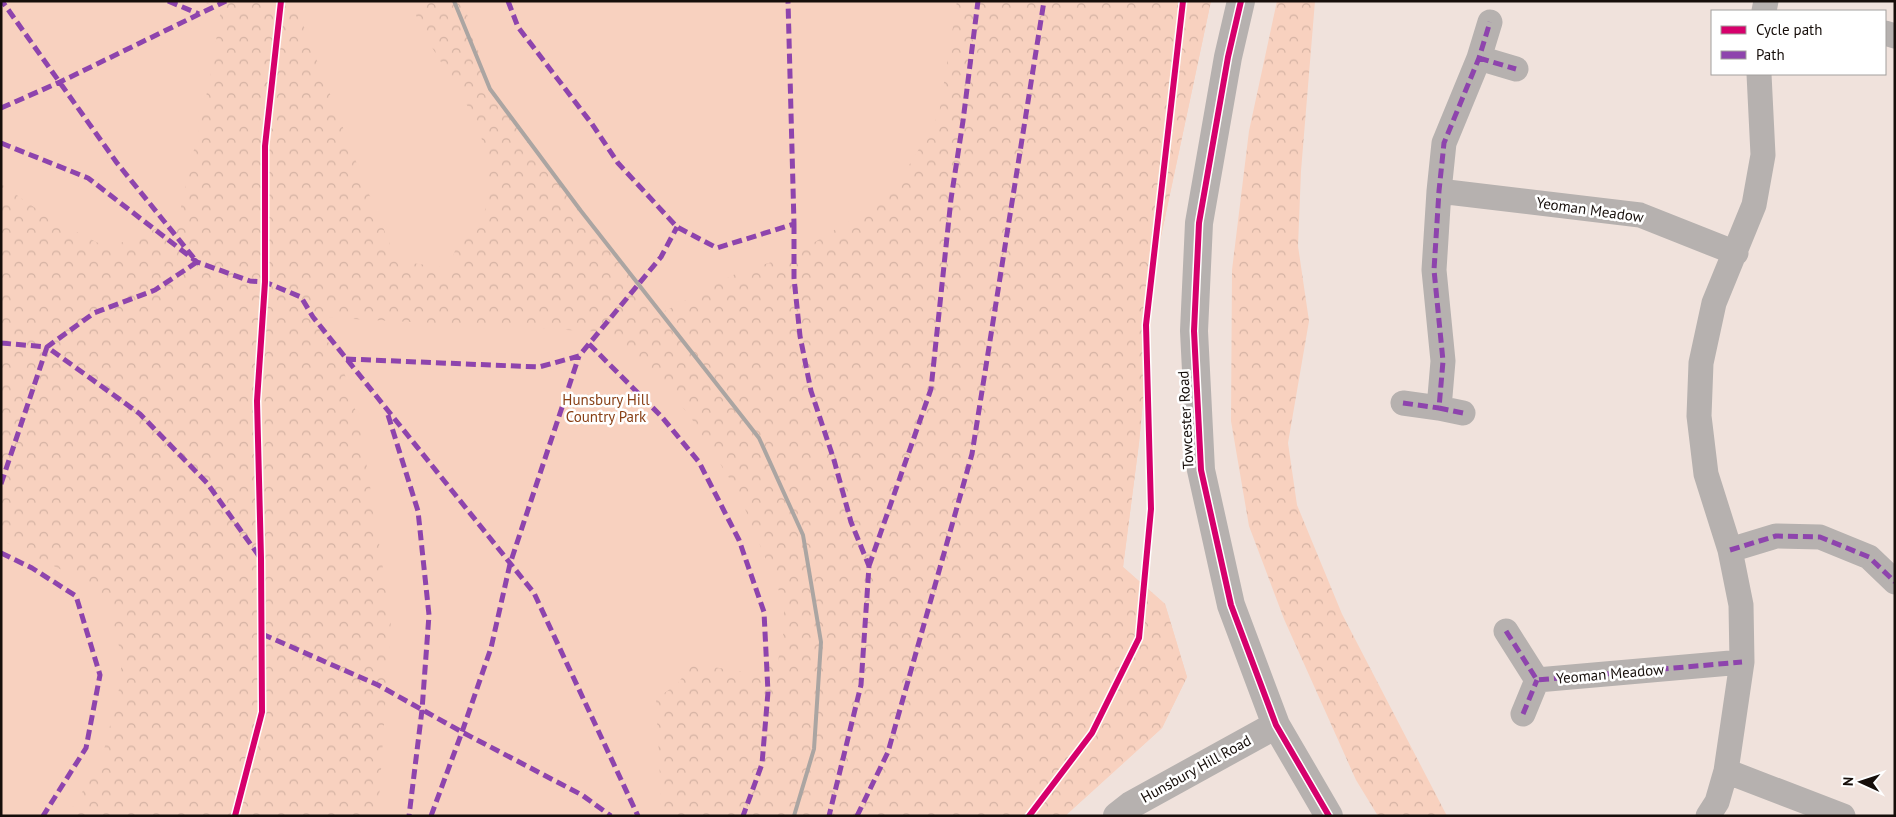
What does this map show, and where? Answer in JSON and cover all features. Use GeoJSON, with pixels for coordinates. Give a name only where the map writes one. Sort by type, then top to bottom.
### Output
{"type":"FeatureCollection","features":[{"type":"Feature","properties":{"kind":"street","name":"Towcester Road"},"geometry":{"type":"LineString","coordinates":[[1241,1],[1228,57],[1199,223],[1194,330],[1201,470],[1231,605],[1276,725],[1329,816]]}},
{"type":"Feature","properties":{"kind":"street"},"geometry":{"type":"LineString","coordinates":[[1403,403],[1451,410],[1443,361],[1434,270],[1439,191],[1444,143],[1479,58],[1490,22]]}},
{"type":"Feature","properties":{"kind":"street"},"geometry":{"type":"LineString","coordinates":[[1479,58],[1516,69]]}},
{"type":"Feature","properties":{"kind":"street"},"geometry":{"type":"LineString","coordinates":[[1708,816],[1717,802],[1726,771],[1742,662],[1741,606],[1730,550],[1706,474],[1699,416],[1701,362],[1714,303],[1754,205],[1763,155],[1759,75]]}},
{"type":"Feature","properties":{"kind":"street","name":"Yeoman Meadow"},"geometry":{"type":"LineString","coordinates":[[1439,191],[1640,215],[1736,253]]}},
{"type":"Feature","properties":{"kind":"street"},"geometry":{"type":"LineString","coordinates":[[1730,550],[1776,536],[1820,537],[1869,557],[1895,582]]}},
{"type":"Feature","properties":{"kind":"street","name":"Yeoman Meadow"},"geometry":{"type":"LineString","coordinates":[[1506,630],[1537,680],[1742,662]]}},
{"type":"Feature","properties":{"kind":"street"},"geometry":{"type":"LineString","coordinates":[[1523,714],[1537,680]]}},
{"type":"Feature","properties":{"kind":"street","name":"Hunsbury Hill Road"},"geometry":{"type":"LineString","coordinates":[[1117,816],[1131,805],[1276,725]]}},
{"type":"Feature","properties":{"kind":"street"},"geometry":{"type":"LineString","coordinates":[[1726,771],[1843,816]]}},
{"type":"Feature","properties":{"kind":"green space","name":"Hunsbury Hill Country Park"},"geometry":{"type":"Polygon","coordinates":[[[1,1],[1211,1],[1157,255],[1139,443],[1123,567],[1165,604],[1187,677],[1162,728],[1065,816],[1,816],[1,1]]]}},
{"type":"Feature","properties":{"kind":"green space","name":"Hunsbury Hill Country Park"},"geometry":{"type":"Polygon","coordinates":[[[201,1],[294,1],[364,182],[397,261],[448,268],[459,241],[483,218],[491,186],[479,125],[424,34],[410,1],[463,1],[490,89],[581,211],[661,313],[739,272],[792,256],[882,201],[912,161],[939,114],[957,1],[1211,1],[1157,255],[1139,443],[1123,567],[1165,604],[1187,677],[1162,728],[1065,816],[662,816],[656,699],[677,684],[693,664],[752,673],[778,661],[784,630],[784,603],[738,492],[688,413],[605,332],[313,317],[342,365],[361,429],[391,619],[379,800],[376,816],[67,816],[101,762],[121,681],[121,655],[108,598],[72,575],[1,540],[1,184],[51,219],[108,248],[178,220],[210,79],[221,9],[201,1]]]}},
{"type":"Feature","properties":{"kind":"green space"},"geometry":{"type":"Polygon","coordinates":[[[1277,1],[1315,1],[1301,171],[1298,246],[1309,321],[1288,443],[1297,505],[1342,614],[1447,816],[1378,816],[1356,780],[1284,619],[1249,526],[1231,421],[1232,270],[1249,131],[1277,1]]]}},
{"type":"Feature","properties":{"kind":"railway"},"geometry":{"type":"LineString","coordinates":[[454,1],[490,89],[581,211],[759,438],[803,535],[821,642],[814,749],[794,816]]}},
{"type":"Feature","properties":{"kind":"marked path"},"geometry":{"type":"LineString","coordinates":[[1,343],[47,347],[94,313],[155,290],[197,262],[117,163],[2,1]]}},
{"type":"Feature","properties":{"kind":"marked path"},"geometry":{"type":"LineString","coordinates":[[168,1],[199,14]]}},
{"type":"Feature","properties":{"kind":"marked path"},"geometry":{"type":"LineString","coordinates":[[1,108],[60,82],[226,1]]}},
{"type":"Feature","properties":{"kind":"marked path"},"geometry":{"type":"LineString","coordinates":[[508,1],[518,27],[592,124],[618,163],[677,227],[717,248],[794,224],[788,1]]}},
{"type":"Feature","properties":{"kind":"marked path"},"geometry":{"type":"LineString","coordinates":[[869,566],[931,389],[951,199],[978,1]]}},
{"type":"Feature","properties":{"kind":"marked path"},"geometry":{"type":"LineString","coordinates":[[857,816],[888,752],[972,454],[1044,1]]}},
{"type":"Feature","properties":{"kind":"marked path"},"geometry":{"type":"LineString","coordinates":[[1463,413],[1439,408],[1443,361],[1434,270],[1439,191],[1444,143],[1479,58],[1490,22]]}},
{"type":"Feature","properties":{"kind":"marked path"},"geometry":{"type":"LineString","coordinates":[[1479,58],[1516,69]]}},
{"type":"Feature","properties":{"kind":"marked path"},"geometry":{"type":"LineString","coordinates":[[1,143],[88,178],[197,262],[250,281],[265,282],[301,297],[313,317],[534,593],[638,816]]}},
{"type":"Feature","properties":{"kind":"marked path"},"geometry":{"type":"LineString","coordinates":[[794,224],[794,278],[800,336],[811,391],[834,460],[851,522],[869,566],[861,685],[829,816]]}},
{"type":"Feature","properties":{"kind":"marked path"},"geometry":{"type":"LineString","coordinates":[[346,359],[539,367],[579,356],[661,257],[677,227]]}},
{"type":"Feature","properties":{"kind":"marked path"},"geometry":{"type":"LineString","coordinates":[[589,344],[661,416],[699,462],[739,540],[764,612],[768,692],[762,764],[743,816]]}},
{"type":"Feature","properties":{"kind":"marked path"},"geometry":{"type":"LineString","coordinates":[[1,484],[47,347],[140,414],[207,483],[259,556]]}},
{"type":"Feature","properties":{"kind":"marked path"},"geometry":{"type":"LineString","coordinates":[[431,816],[491,648],[510,564],[579,356]]}},
{"type":"Feature","properties":{"kind":"marked path"},"geometry":{"type":"LineString","coordinates":[[1403,403],[1439,408]]}},
{"type":"Feature","properties":{"kind":"marked path"},"geometry":{"type":"LineString","coordinates":[[388,415],[418,511],[429,615],[422,710],[409,816]]}},
{"type":"Feature","properties":{"kind":"marked path"},"geometry":{"type":"LineString","coordinates":[[1730,550],[1776,536],[1820,537],[1869,557],[1895,582]]}},
{"type":"Feature","properties":{"kind":"marked path"},"geometry":{"type":"LineString","coordinates":[[1,553],[32,568],[76,596],[100,675],[86,748],[43,816]]}},
{"type":"Feature","properties":{"kind":"marked path"},"geometry":{"type":"LineString","coordinates":[[1506,631],[1537,680],[1742,662]]}},
{"type":"Feature","properties":{"kind":"marked path"},"geometry":{"type":"LineString","coordinates":[[262,634],[378,685],[462,732],[582,795],[611,816]]}},
{"type":"Feature","properties":{"kind":"marked path"},"geometry":{"type":"LineString","coordinates":[[1523,714],[1537,680]]}},
{"type":"Feature","properties":{"kind":"cycle path"},"geometry":{"type":"LineString","coordinates":[[235,816],[262,712],[257,401],[265,282],[265,146],[281,1]]}},
{"type":"Feature","properties":{"kind":"cycle path"},"geometry":{"type":"LineString","coordinates":[[1029,816],[1092,733],[1139,638],[1151,509],[1146,325],[1183,1]]}},
{"type":"Feature","properties":{"kind":"cycle path"},"geometry":{"type":"LineString","coordinates":[[1241,1],[1228,57],[1199,223],[1194,331],[1201,470],[1231,605],[1276,725],[1329,816]]}}]}
